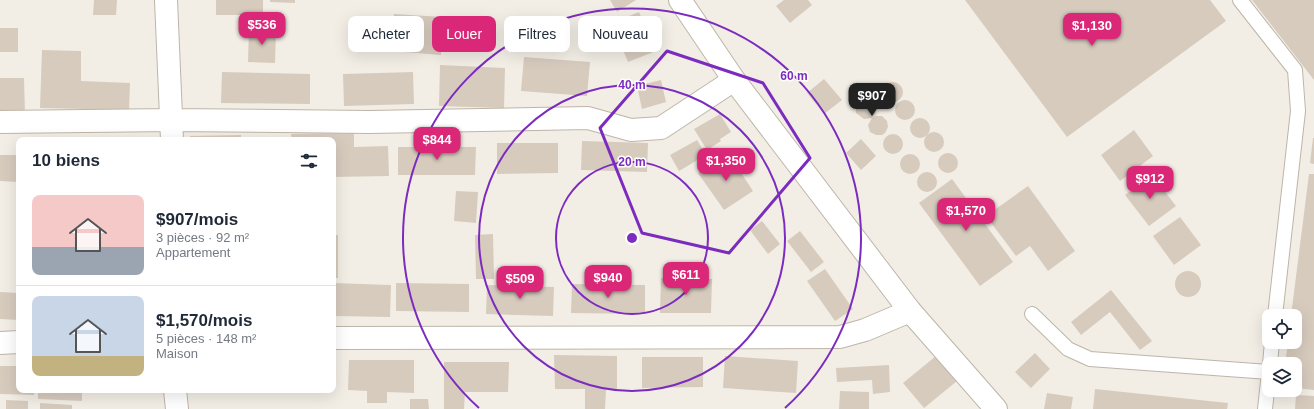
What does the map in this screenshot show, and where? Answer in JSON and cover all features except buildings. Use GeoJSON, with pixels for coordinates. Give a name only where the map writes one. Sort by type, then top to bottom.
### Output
{"type":"FeatureCollection","features":[{"type":"Feature","properties":{"kind":"street"},"geometry":{"type":"LineString","coordinates":[[166,0],[172,130]]}},
{"type":"Feature","properties":{"kind":"street"},"geometry":{"type":"LineString","coordinates":[[680,0],[734,80],[910,311],[996,409]]}},
{"type":"Feature","properties":{"kind":"street"},"geometry":{"type":"LineString","coordinates":[[0,122],[172,130],[369,122],[588,118],[630,130],[661,128],[734,80]]}},
{"type":"Feature","properties":{"kind":"street"},"geometry":{"type":"LineString","coordinates":[[336,338],[840,337],[866,330],[910,311]]}},
{"type":"Feature","properties":{"kind":"street"},"geometry":{"type":"LineString","coordinates":[[0,342],[16,342]]}},
{"type":"Feature","properties":{"kind":"street"},"geometry":{"type":"LineString","coordinates":[[176,393],[177,409]]}},
{"type":"Feature","properties":{"kind":"lane"},"geometry":{"type":"LineString","coordinates":[[1240,0],[1295,70],[1298,111],[1276,309]]}},
{"type":"Feature","properties":{"kind":"lane"},"geometry":{"type":"LineString","coordinates":[[1032,314],[1068,350],[1090,359],[1262,371]]}},
{"type":"Feature","properties":{"kind":"lane"},"geometry":{"type":"LineString","coordinates":[[1266,409],[1267,397]]}},
{"type":"Feature","properties":{"kind":"highlighted area"},"geometry":{"type":"Polygon","coordinates":[[[667,51],[763,83],[810,158],[729,253],[642,233],[600,128],[667,51]]]}}]}
